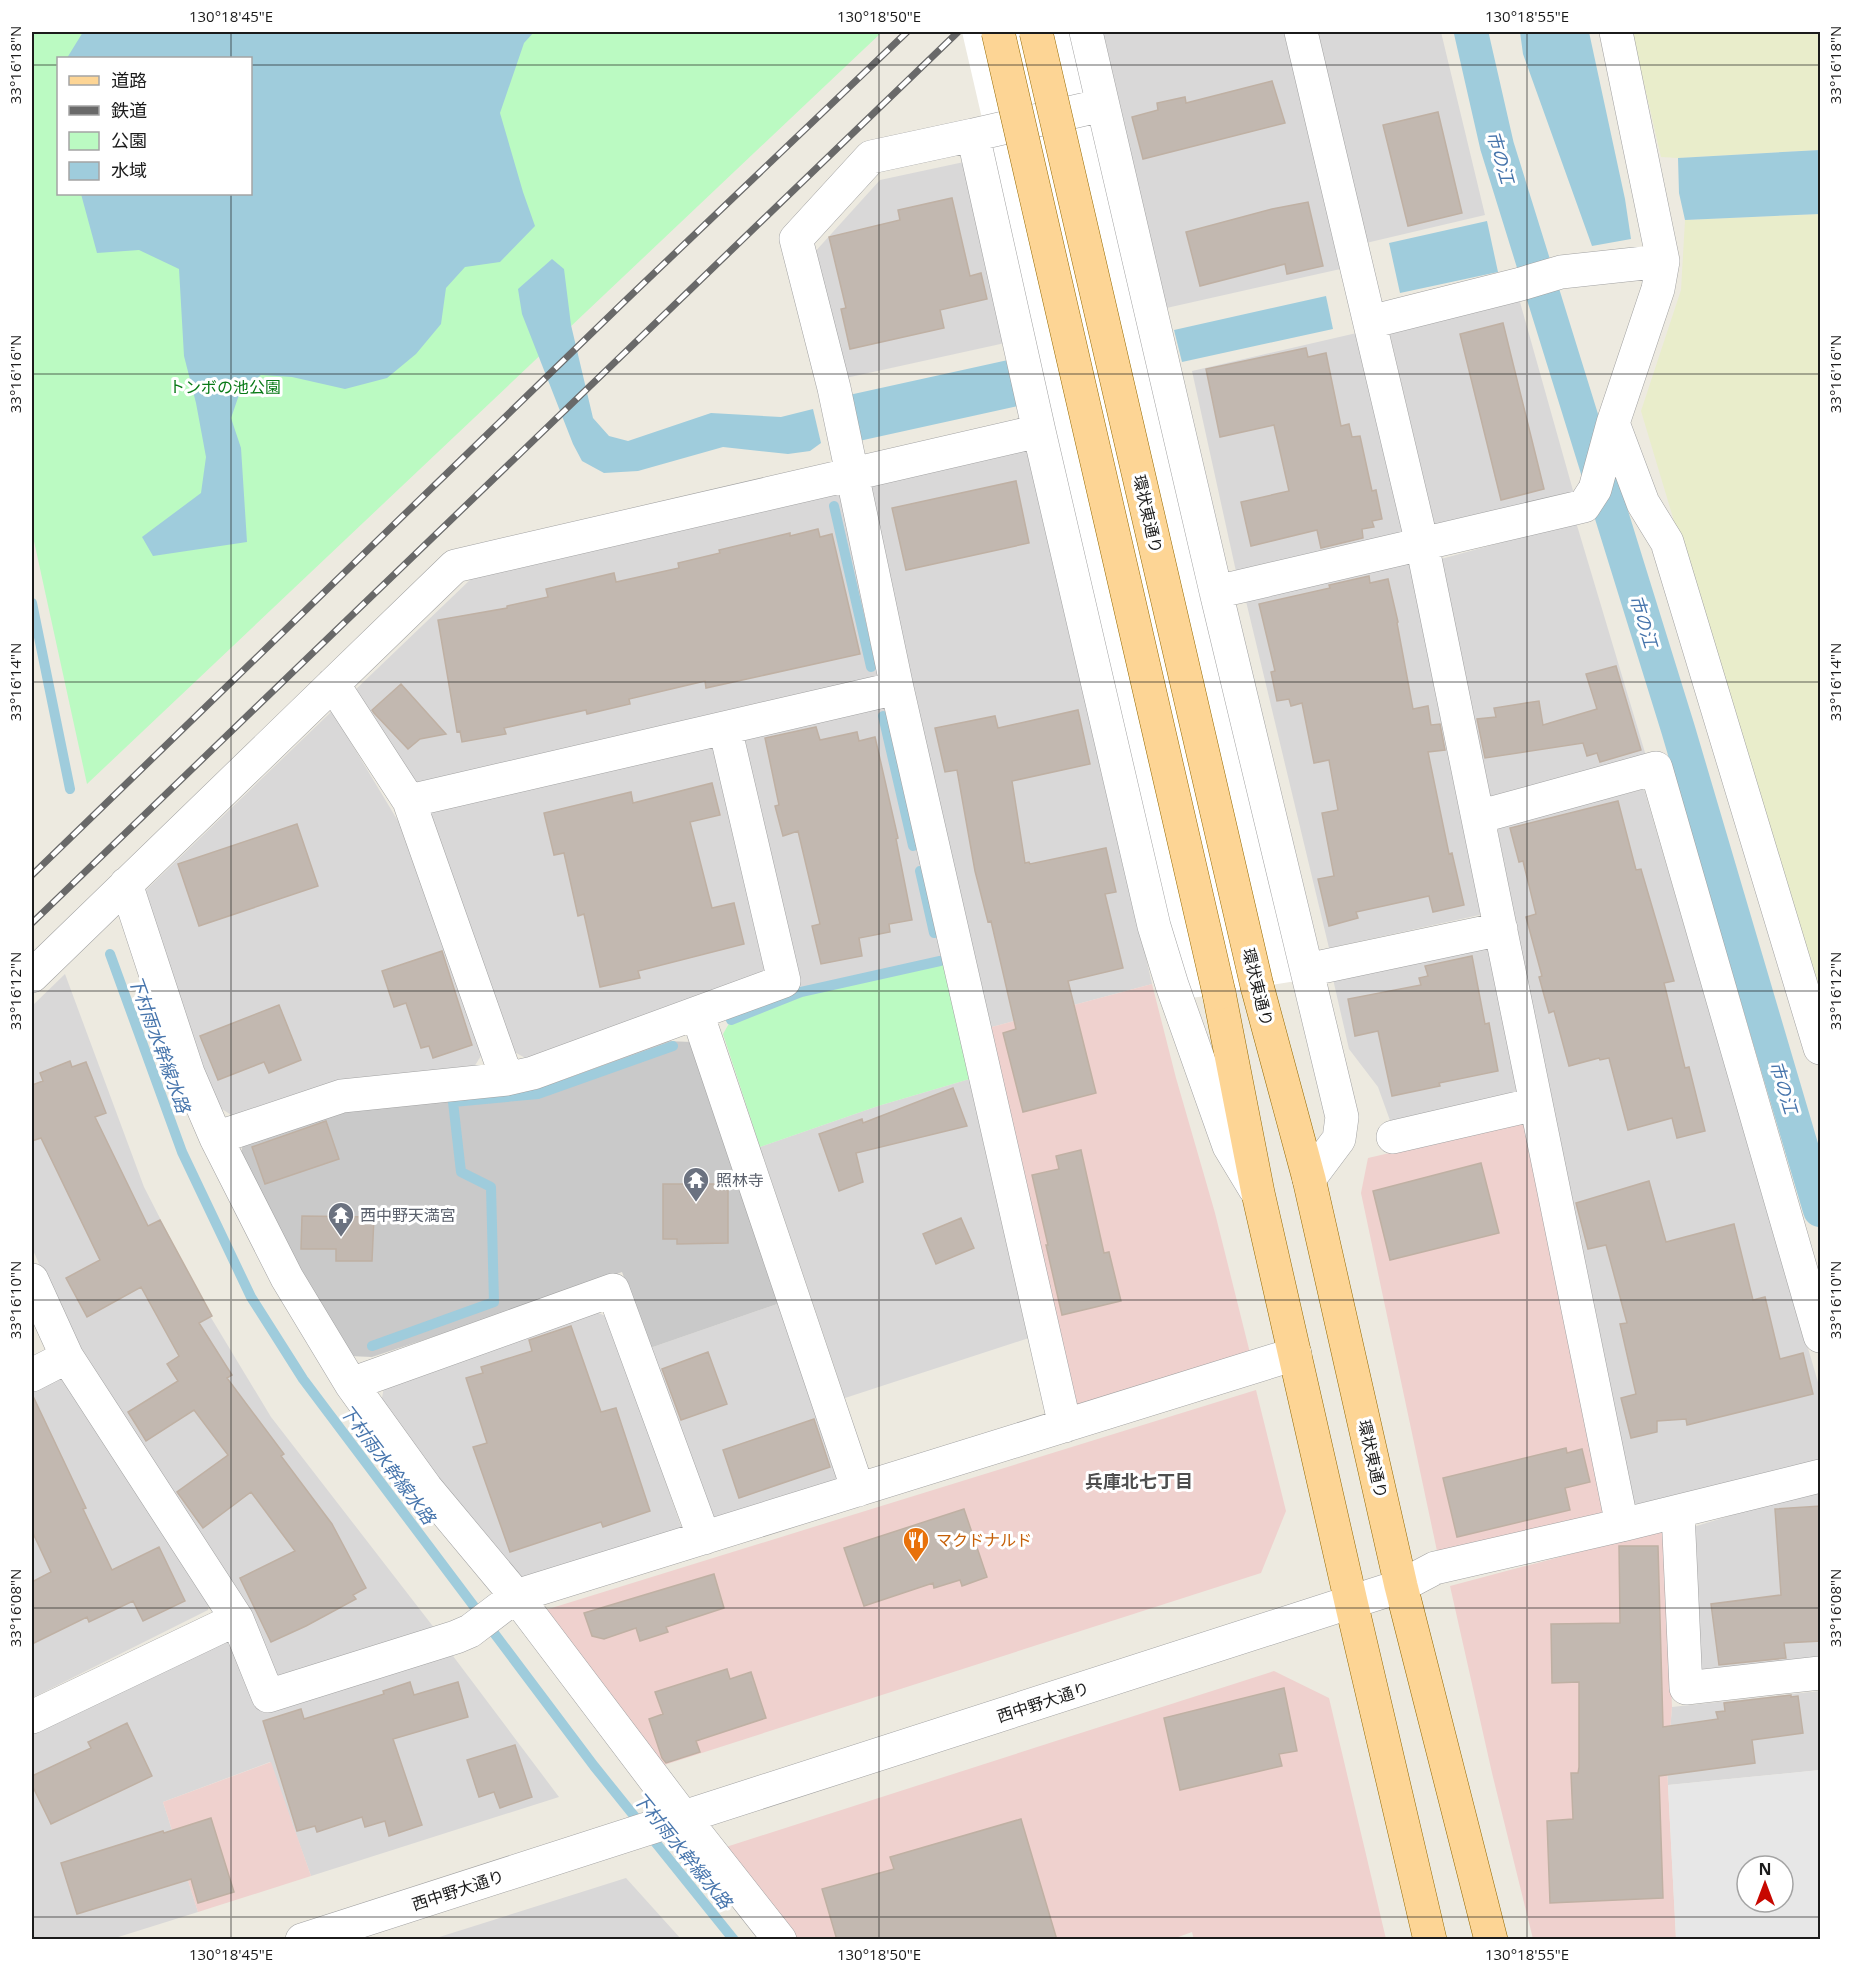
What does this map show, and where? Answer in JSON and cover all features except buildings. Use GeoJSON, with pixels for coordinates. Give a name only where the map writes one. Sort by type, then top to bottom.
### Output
{"type":"FeatureCollection","features":[{"type":"Feature","properties":{"kind":"main road"},"geometry":{"type":"LineString","coordinates":[[998,32],[1219,993],[1258,1193],[1430,1940]]}},
{"type":"Feature","properties":{"kind":"main road","name":"環状東通り"},"geometry":{"type":"LineString","coordinates":[[1036,32],[1257,986],[1309,1179],[1401,1586],[1491,1940]]}},
{"type":"Feature","properties":{"kind":"street"},"geometry":{"type":"LineString","coordinates":[[1086,32],[1216,592],[1342,1117],[1339,1139],[1309,1179]]}},
{"type":"Feature","properties":{"kind":"street"},"geometry":{"type":"LineString","coordinates":[[1301,32],[1422,544],[1622,1525]]}},
{"type":"Feature","properties":{"kind":"street"},"geometry":{"type":"LineString","coordinates":[[1216,592],[1584,506],[1595,489],[1613,423],[1658,290],[1663,261],[1616,32]]}},
{"type":"Feature","properties":{"kind":"street"},"geometry":{"type":"LineString","coordinates":[[1065,1426],[897,688],[834,388],[796,239],[871,157],[1103,105]]}},
{"type":"Feature","properties":{"kind":"street"},"geometry":{"type":"LineString","coordinates":[[973,135],[1154,926],[1172,985],[1229,1146],[1258,1193]]}},
{"type":"Feature","properties":{"kind":"street"},"geometry":{"type":"LineString","coordinates":[[1370,322],[1561,272],[1663,261]]}},
{"type":"Feature","properties":{"kind":"street"},"geometry":{"type":"LineString","coordinates":[[1613,423],[1643,503],[1667,542],[1821,1048]]}},
{"type":"Feature","properties":{"kind":"street"},"geometry":{"type":"LineString","coordinates":[[32,976],[455,566],[1039,430]]}},
{"type":"Feature","properties":{"kind":"street"},"geometry":{"type":"LineString","coordinates":[[333,684],[408,801],[507,1079]]}},
{"type":"Feature","properties":{"kind":"street"},"geometry":{"type":"LineString","coordinates":[[408,801],[897,688]]}},
{"type":"Feature","properties":{"kind":"street"},"geometry":{"type":"LineString","coordinates":[[216,1138],[342,1096],[507,1079],[533,1073],[784,981],[725,728]]}},
{"type":"Feature","properties":{"kind":"street"},"geometry":{"type":"LineString","coordinates":[[1478,817],[1656,768],[1821,1336]]}},
{"type":"Feature","properties":{"kind":"street"},"geometry":{"type":"LineString","coordinates":[[126,884],[188,1073],[216,1138],[287,1278],[351,1384],[426,1488],[516,1596],[684,1818],[780,1940]]}},
{"type":"Feature","properties":{"kind":"street"},"geometry":{"type":"LineString","coordinates":[[1307,970],[1501,929]]}},
{"type":"Feature","properties":{"kind":"street"},"geometry":{"type":"LineString","coordinates":[[697,1013],[858,1490]]}},
{"type":"Feature","properties":{"kind":"street"},"geometry":{"type":"LineString","coordinates":[[1393,1137],[1536,1104]]}},
{"type":"Feature","properties":{"kind":"street"},"geometry":{"type":"LineString","coordinates":[[32,1280],[67,1357],[237,1619],[268,1696],[456,1637],[470,1631],[516,1596],[1295,1354]]}},
{"type":"Feature","properties":{"kind":"street"},"geometry":{"type":"LineString","coordinates":[[351,1384],[613,1290],[704,1538]]}},
{"type":"Feature","properties":{"kind":"street"},"geometry":{"type":"LineString","coordinates":[[32,1375],[67,1357]]}},
{"type":"Feature","properties":{"kind":"street","name":"西中野大通り"},"geometry":{"type":"LineString","coordinates":[[302,1940],[1401,1586],[1435,1568],[1678,1512],[1821,1476]]}},
{"type":"Feature","properties":{"kind":"street"},"geometry":{"type":"LineString","coordinates":[[1678,1512],[1686,1688],[1821,1673]]}},
{"type":"Feature","properties":{"kind":"street"},"geometry":{"type":"LineString","coordinates":[[32,1717],[237,1619]]}},
{"type":"Feature","properties":{"kind":"shaded area"},"geometry":{"type":"Polygon","coordinates":[[[1099,32],[1290,32],[1345,268],[1162,309],[1099,32]]]}},
{"type":"Feature","properties":{"kind":"shaded area"},"geometry":{"type":"Polygon","coordinates":[[[1316,32],[1441,32],[1485,215],[1366,243],[1316,32]]]}},
{"type":"Feature","properties":{"kind":"shaded area"},"geometry":{"type":"Polygon","coordinates":[[[964,162],[1005,343],[841,379],[813,254],[880,180],[964,162]]]}},
{"type":"Feature","properties":{"kind":"shaded area"},"geometry":{"type":"Polygon","coordinates":[[[1518,295],[1574,494],[1436,532],[1388,327],[1518,295]]]}},
{"type":"Feature","properties":{"kind":"shaded area"},"geometry":{"type":"Polygon","coordinates":[[[1361,332],[1408,535],[1237,576],[1192,371],[1361,332]]]}},
{"type":"Feature","properties":{"kind":"shaded area"},"geometry":{"type":"Polygon","coordinates":[[[1031,447],[1152,984],[988,1028],[866,486],[1031,447]]]}},
{"type":"Feature","properties":{"kind":"shaded area"},"geometry":{"type":"Polygon","coordinates":[[[841,491],[881,678],[413,784],[353,692],[472,578],[841,491]]]}},
{"type":"Feature","properties":{"kind":"shaded area"},"geometry":{"type":"Polygon","coordinates":[[[1576,522],[1646,756],[1489,799],[1441,559],[1576,522]]]}},
{"type":"Feature","properties":{"kind":"shaded area"},"geometry":{"type":"Polygon","coordinates":[[[1414,557],[1484,914],[1329,948],[1245,597],[1414,557]]]}},
{"type":"Feature","properties":{"kind":"shaded area"},"geometry":{"type":"Polygon","coordinates":[[[886,702],[944,961],[801,992],[740,737],[886,702]]]}},
{"type":"Feature","properties":{"kind":"shaded area"},"geometry":{"type":"Polygon","coordinates":[[[332,711],[401,826],[484,1051],[474,1067],[233,1116],[214,1104],[145,891],[332,711]]]}},
{"type":"Feature","properties":{"kind":"shaded area"},"geometry":{"type":"Polygon","coordinates":[[[716,742],[770,972],[529,1060],[509,1049],[428,810],[716,742]]]}},
{"type":"Feature","properties":{"kind":"shaded area"},"geometry":{"type":"Polygon","coordinates":[[[1644,789],[1820,1389],[1820,1461],[1630,1508],[1497,827],[1644,789]]]}},
{"type":"Feature","properties":{"kind":"shaded area"},"geometry":{"type":"Polygon","coordinates":[[[1491,945],[1522,1096],[1392,1126],[1378,1087],[1349,1049],[1333,979],[1491,945]]]}},
{"type":"Feature","properties":{"kind":"shaded area"},"geometry":{"type":"Polygon","coordinates":[[[65,974],[144,1187],[210,1316],[271,1417],[435,1629],[289,1677],[269,1674],[79,1353],[32,1248],[32,1006],[65,974]]]}},
{"type":"Feature","properties":{"kind":"shaded area"},"geometry":{"type":"Polygon","coordinates":[[[1152,984],[1215,1213],[1250,1353],[1077,1406],[988,1028],[1152,984]]]}},
{"type":"Feature","properties":{"kind":"shaded area"},"geometry":{"type":"Polygon","coordinates":[[[666,1041],[692,1042],[786,1301],[650,1348],[622,1272],[372,1357],[349,1356],[240,1161],[243,1141],[331,1111],[534,1092],[666,1041]]]}},
{"type":"Feature","properties":{"kind":"shaded area"},"geometry":{"type":"Polygon","coordinates":[[[973,1078],[1035,1336],[845,1398],[760,1147],[878,1106],[973,1078]]]}},
{"type":"Feature","properties":{"kind":"shaded area"},"geometry":{"type":"Polygon","coordinates":[[[1528,1121],[1606,1514],[1437,1551],[1361,1193],[1368,1158],[1528,1121]]]}},
{"type":"Feature","properties":{"kind":"shaded area"},"geometry":{"type":"Polygon","coordinates":[[[786,1301],[844,1478],[710,1520],[650,1348],[786,1301]]]}},
{"type":"Feature","properties":{"kind":"shaded area"},"geometry":{"type":"Polygon","coordinates":[[[591,1310],[608,1317],[682,1529],[517,1579],[381,1403],[385,1382],[591,1310]]]}},
{"type":"Feature","properties":{"kind":"shaded area"},"geometry":{"type":"Polygon","coordinates":[[[65,1373],[210,1594],[208,1610],[32,1698],[32,1389],[65,1373]]]}},
{"type":"Feature","properties":{"kind":"shaded area"},"geometry":{"type":"Polygon","coordinates":[[[1256,1390],[1286,1511],[1261,1573],[658,1767],[542,1611],[1256,1390]]]}},
{"type":"Feature","properties":{"kind":"shaded area"},"geometry":{"type":"Polygon","coordinates":[[[1820,1488],[1820,1662],[1696,1674],[1690,1528],[1820,1488]]]}},
{"type":"Feature","properties":{"kind":"shaded area"},"geometry":{"type":"Polygon","coordinates":[[[1665,1529],[1672,1707],[1667,1767],[1676,1939],[1533,1939],[1492,1773],[1450,1586],[1665,1529]]]}},
{"type":"Feature","properties":{"kind":"shaded area"},"geometry":{"type":"Polygon","coordinates":[[[228,1632],[260,1710],[447,1648],[559,1797],[311,1876],[270,1762],[163,1802],[198,1912],[112,1939],[32,1940],[32,1728],[228,1632]]]}},
{"type":"Feature","properties":{"kind":"shaded area"},"geometry":{"type":"Polygon","coordinates":[[[1274,1671],[1329,1698],[1386,1939],[1194,1940],[1192,1932],[1170,1940],[796,1939],[726,1847],[1274,1671]]]}},
{"type":"Feature","properties":{"kind":"shaded area"},"geometry":{"type":"Polygon","coordinates":[[[1820,1691],[1820,1770],[1668,1785],[1667,1767],[1672,1707],[1820,1691]]]}},
{"type":"Feature","properties":{"kind":"shaded area"},"geometry":{"type":"Polygon","coordinates":[[[271,1762],[311,1876],[198,1912],[163,1802],[271,1762]]]}},
{"type":"Feature","properties":{"kind":"shaded area"},"geometry":{"type":"Polygon","coordinates":[[[1820,1770],[1820,1939],[1676,1939],[1668,1785],[1820,1770]]]}},
{"type":"Feature","properties":{"kind":"shaded area"},"geometry":{"type":"Polygon","coordinates":[[[626,1878],[681,1939],[433,1939],[626,1878]]]}},
{"type":"Feature","properties":{"kind":"green space","name":"トンボの池公園"},"geometry":{"type":"Polygon","coordinates":[[[32,32],[882,32],[87,784],[32,532],[32,32]]]}},
{"type":"Feature","properties":{"kind":"green space"},"geometry":{"type":"Polygon","coordinates":[[[1632,32],[1820,32],[1820,150],[1661,157],[1632,32]]]}},
{"type":"Feature","properties":{"kind":"green space"},"geometry":{"type":"Polygon","coordinates":[[[1820,214],[1820,1008],[1641,411],[1681,290],[1685,220],[1820,214]]]}},
{"type":"Feature","properties":{"kind":"green space"},"geometry":{"type":"Polygon","coordinates":[[[944,961],[973,1078],[878,1106],[760,1147],[723,1034],[731,1020],[801,992],[944,961]]]}},
{"type":"Feature","properties":{"kind":"water"},"geometry":{"type":"Polygon","coordinates":[[[83,32],[534,32],[524,43],[500,113],[535,226],[500,262],[465,267],[446,288],[441,324],[416,354],[387,378],[345,389],[292,377],[261,375],[240,392],[231,418],[241,448],[247,542],[153,556],[142,537],[201,493],[206,457],[184,356],[179,269],[139,250],[97,253],[81,195],[252,195],[252,57],[68,57],[83,32]]]}},
{"type":"Feature","properties":{"kind":"water"},"geometry":{"type":"Polygon","coordinates":[[[1520,32],[1589,32],[1625,199],[1631,239],[1592,246],[1523,54],[1520,32]]]}},
{"type":"Feature","properties":{"kind":"water"},"geometry":{"type":"Polygon","coordinates":[[[1820,150],[1820,214],[1685,220],[1679,193],[1678,158],[1820,150]]]}},
{"type":"Feature","properties":{"kind":"water"},"geometry":{"type":"Polygon","coordinates":[[[1487,221],[1498,272],[1400,293],[1389,243],[1487,221]]]}},
{"type":"Feature","properties":{"kind":"water"},"geometry":{"type":"Polygon","coordinates":[[[552,259],[564,269],[571,325],[593,418],[609,436],[628,441],[711,413],[781,417],[813,409],[821,443],[810,451],[788,454],[723,447],[638,471],[604,473],[582,461],[573,444],[522,314],[518,289],[552,259]]]}},
{"type":"Feature","properties":{"kind":"water"},"geometry":{"type":"Polygon","coordinates":[[[1326,296],[1333,329],[1182,362],[1174,330],[1326,296]]]}},
{"type":"Feature","properties":{"kind":"water"},"geometry":{"type":"Polygon","coordinates":[[[1008,360],[1018,406],[859,441],[849,395],[1008,360]]]}},
{"type":"Feature","properties":{"kind":"pier"},"geometry":{"type":"Polygon","coordinates":[[[962,32],[1075,32],[1296,981],[1186,999],[962,32]]]}},
{"type":"Feature","properties":{"kind":"waterway","name":"市の江"},"geometry":{"type":"LineString","coordinates":[[1471,32],[1497,146],[1678,729],[1820,1210]]}},
{"type":"Feature","properties":{"kind":"waterway"},"geometry":{"type":"LineString","coordinates":[[834,506],[871,667]]}},
{"type":"Feature","properties":{"kind":"waterway","name":"下村雨水幹線水路"},"geometry":{"type":"LineString","coordinates":[[32,603],[70,789]]}},
{"type":"Feature","properties":{"kind":"waterway"},"geometry":{"type":"LineString","coordinates":[[883,716],[913,846]]}},
{"type":"Feature","properties":{"kind":"waterway"},"geometry":{"type":"LineString","coordinates":[[920,871],[934,933]]}},
{"type":"Feature","properties":{"kind":"waterway","name":"下村雨水幹線水路"},"geometry":{"type":"LineString","coordinates":[[110,954],[182,1152],[251,1297],[303,1379],[594,1766],[734,1940]]}},
{"type":"Feature","properties":{"kind":"waterway"},"geometry":{"type":"LineString","coordinates":[[731,1020],[801,992],[940,961]]}},
{"type":"Feature","properties":{"kind":"waterway"},"geometry":{"type":"LineString","coordinates":[[372,1346],[494,1302],[491,1187],[461,1172],[453,1102],[538,1094],[673,1046]]}},
{"type":"Feature","properties":{"kind":"railway"},"geometry":{"type":"LineString","coordinates":[[32,875],[627,299],[907,32]]}},
{"type":"Feature","properties":{"kind":"railway"},"geometry":{"type":"LineString","coordinates":[[32,923],[958,32]]}},
{"type":"Feature","properties":{"kind":"place","name":"照林寺"},"geometry":{"type":"Point","coordinates":[696,1203]}},
{"type":"Feature","properties":{"kind":"place","name":"西中野天満宮"},"geometry":{"type":"Point","coordinates":[341,1238]}},
{"type":"Feature","properties":{"kind":"place","name":"マクドナルド"},"geometry":{"type":"Point","coordinates":[916,1563]}},
{"type":"Feature","properties":{"kind":"district","name":"兵庫北七丁目"},"geometry":{"type":"Point","coordinates":[1139,1481]}}]}
